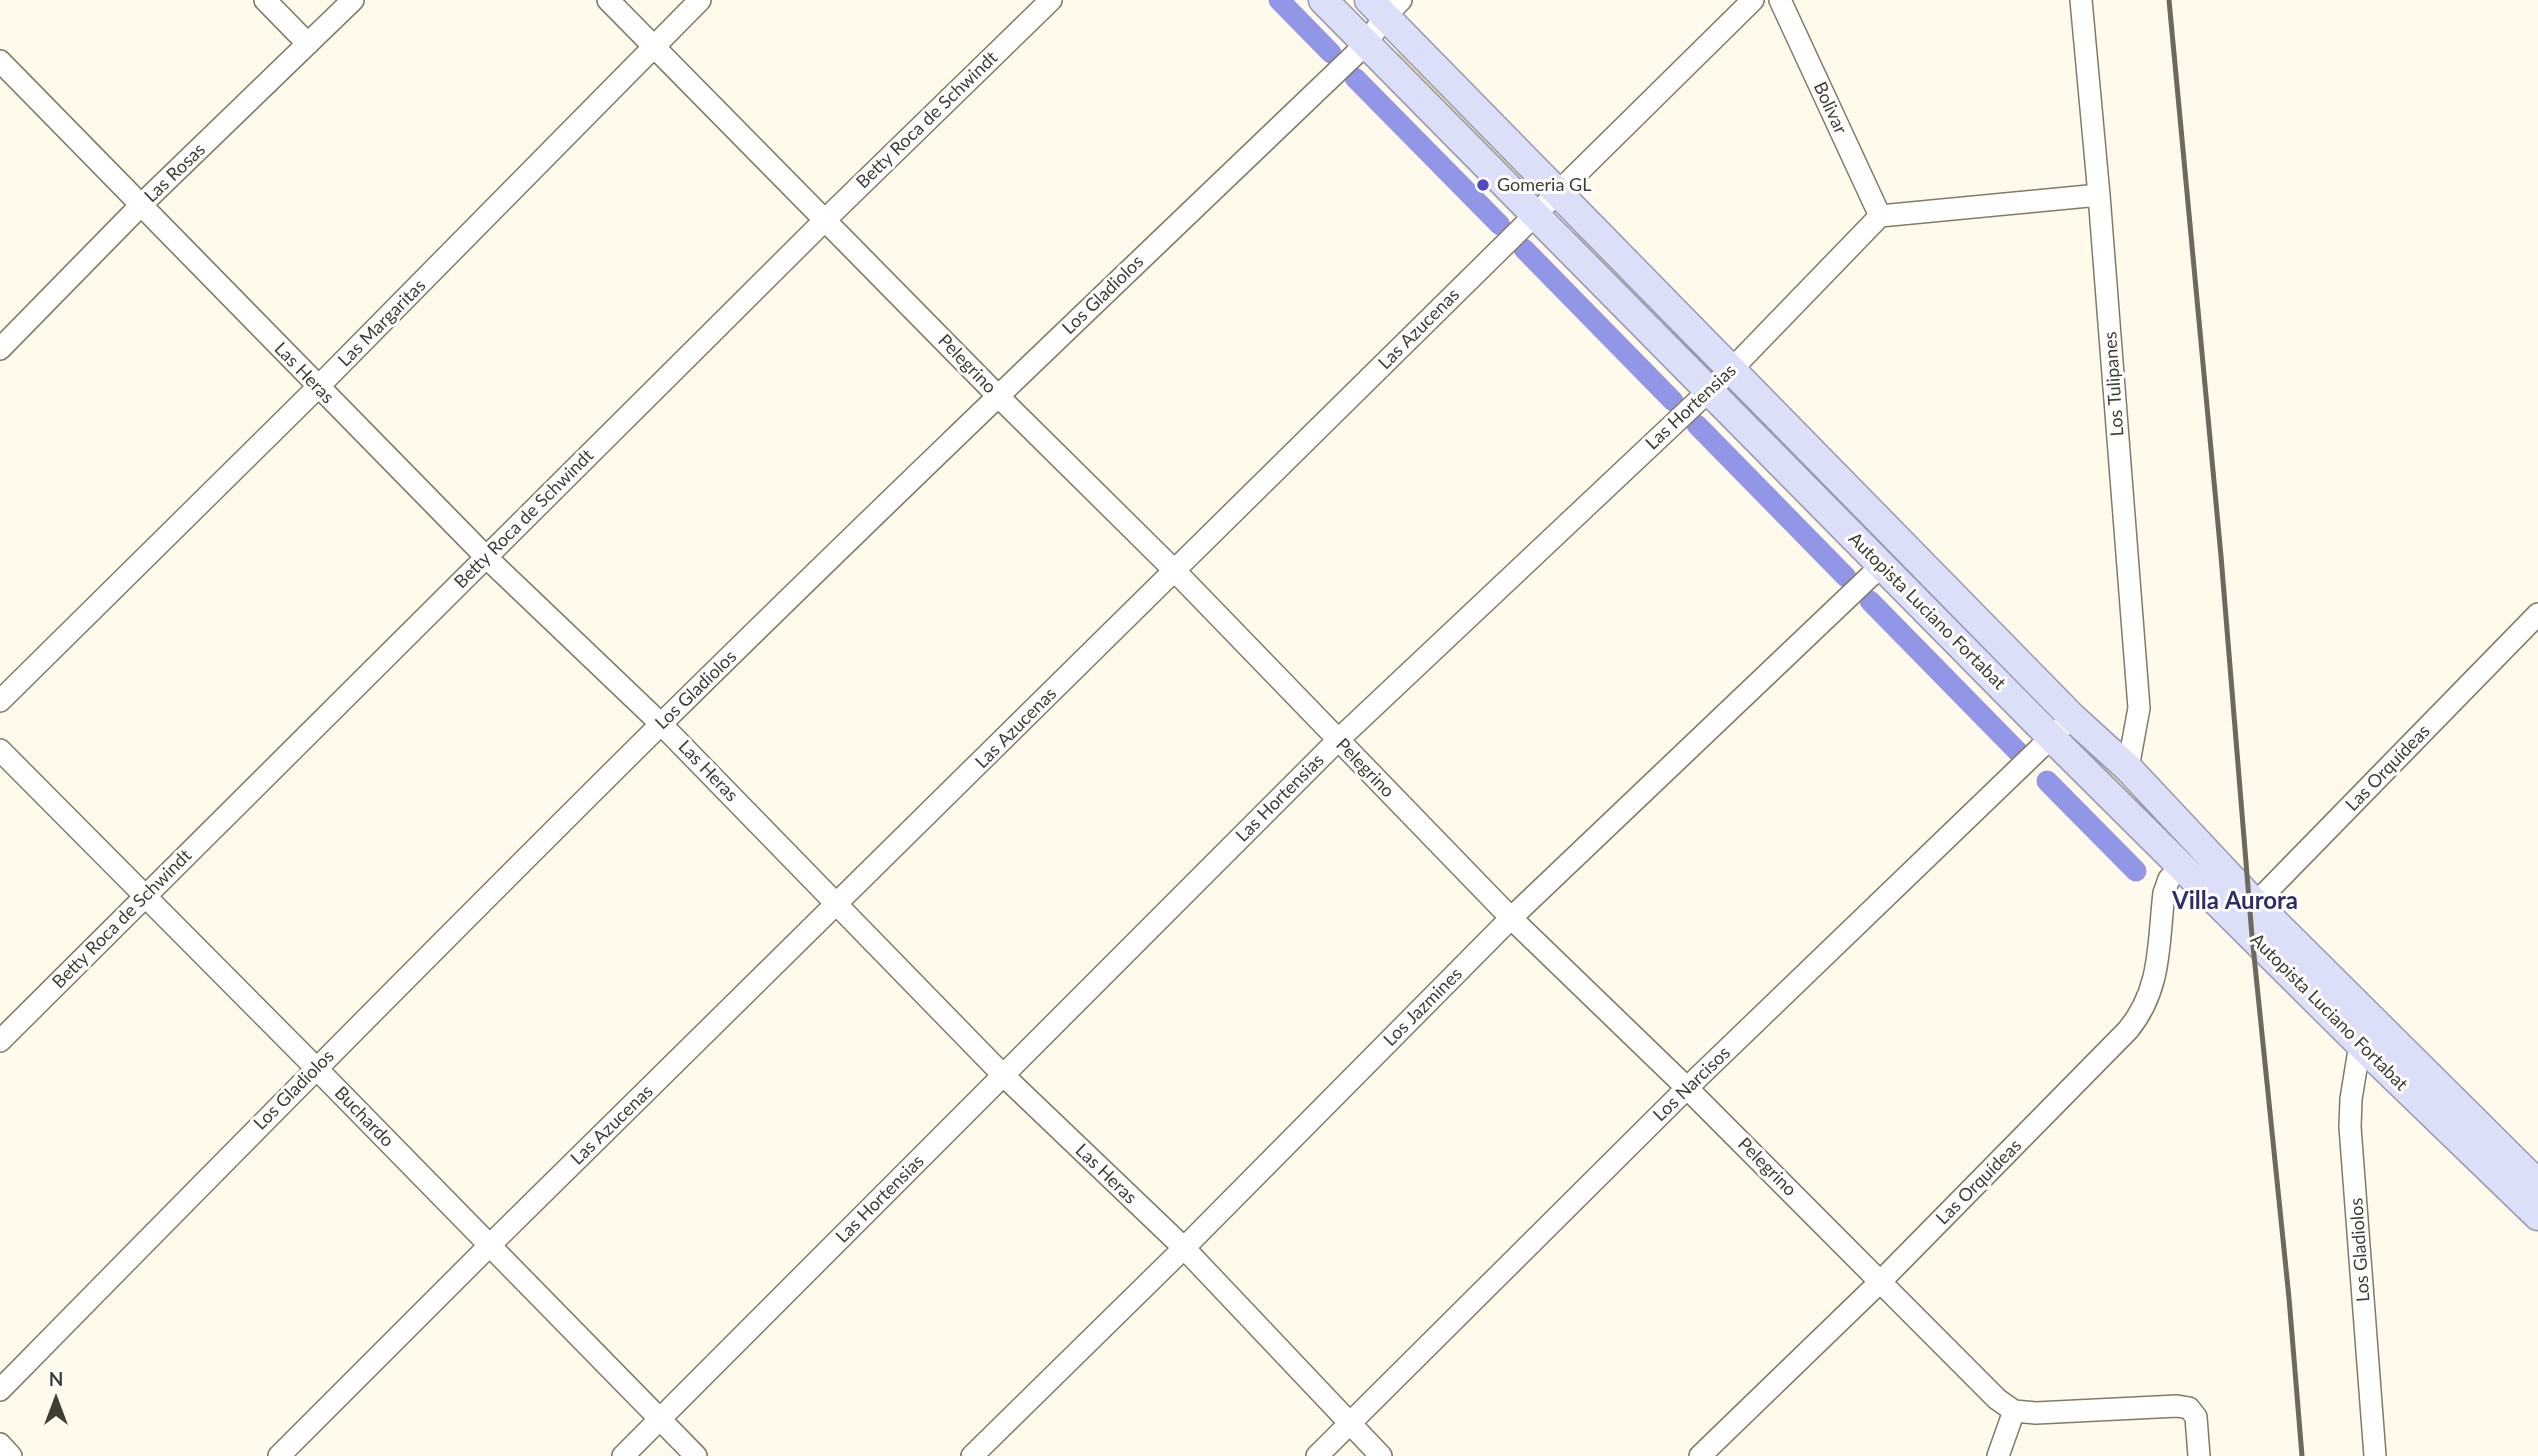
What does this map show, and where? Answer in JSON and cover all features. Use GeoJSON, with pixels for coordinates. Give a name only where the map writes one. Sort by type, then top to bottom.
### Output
{"type":"FeatureCollection","features":[{"type":"Feature","properties":{"kind":"main road","name":"Autopista Luciano Fortabat"},"geometry":{"type":"LineString","coordinates":[[1323,0],[2052,738],[2182,866],[2247,913],[2535,1199]]}},
{"type":"Feature","properties":{"kind":"main road","name":"Autopista Luciano Fortabat"},"geometry":{"type":"LineString","coordinates":[[1385,5],[1558,191],[2072,717],[2128,768],[2247,913],[2360,1044],[2535,1199]]}},
{"type":"Feature","properties":{"kind":"street"},"geometry":{"type":"LineString","coordinates":[[265,0],[308,44]]}},
{"type":"Feature","properties":{"kind":"street","name":"Las Rosas"},"geometry":{"type":"LineString","coordinates":[[0,349],[142,204],[353,0]]}},
{"type":"Feature","properties":{"kind":"street","name":"Pelegrino"},"geometry":{"type":"LineString","coordinates":[[608,0],[998,396],[1175,571],[1511,918],[1687,1088],[1997,1399],[2014,1411]]}},
{"type":"Feature","properties":{"kind":"street","name":"Las Margaritas"},"geometry":{"type":"LineString","coordinates":[[0,701],[318,387],[700,0]]}},
{"type":"Feature","properties":{"kind":"street","name":"Betty Roca de Schwindt"},"geometry":{"type":"LineString","coordinates":[[0,1041],[826,219],[1051,0]]}},
{"type":"Feature","properties":{"kind":"street","name":"Las Azucenas"},"geometry":{"type":"LineString","coordinates":[[279,1456],[1753,0]]}},
{"type":"Feature","properties":{"kind":"street","name":"Bolivar"},"geometry":{"type":"LineString","coordinates":[[1780,0],[1880,216]]}},
{"type":"Feature","properties":{"kind":"street","name":"Los Tulipanes"},"geometry":{"type":"LineString","coordinates":[[2081,0],[2139,708],[2128,768]]}},
{"type":"Feature","properties":{"kind":"street","name":"Los Gladiolos"},"geometry":{"type":"LineString","coordinates":[[0,1391],[316,1068],[662,724],[998,396],[1367,43],[1385,5]]}},
{"type":"Feature","properties":{"kind":"street","name":"Las Heras"},"geometry":{"type":"LineString","coordinates":[[0,61],[486,557],[662,724],[1003,1075],[1184,1248],[1381,1456]]}},
{"type":"Feature","properties":{"kind":"street"},"geometry":{"type":"LineString","coordinates":[[1880,216],[2099,195]]}},
{"type":"Feature","properties":{"kind":"street","name":"Las Hortensias"},"geometry":{"type":"LineString","coordinates":[[622,1456],[1338,740],[1732,369],[1880,216]]}},
{"type":"Feature","properties":{"kind":"street","name":"Los Jazmines"},"geometry":{"type":"LineString","coordinates":[[972,1456],[1184,1248],[1511,918],[1882,565]]}},
{"type":"Feature","properties":{"kind":"street","name":"Las Orquídeas"},"geometry":{"type":"LineString","coordinates":[[2247,913],[2538,614]]}},
{"type":"Feature","properties":{"kind":"street","name":"Los Narcisos"},"geometry":{"type":"LineString","coordinates":[[1317,1456],[1687,1088],[2072,717]]}},
{"type":"Feature","properties":{"kind":"street","name":"Buchardo"},"geometry":{"type":"LineString","coordinates":[[0,750],[696,1456]]}},
{"type":"Feature","properties":{"kind":"street","name":"Las Orquídeas"},"geometry":{"type":"LineString","coordinates":[[1700,1456],[1881,1281],[2129,1030],[2142,1013],[2152,990],[2164,893],[2169,878],[2182,866]]}},
{"type":"Feature","properties":{"kind":"street","name":"Los Gladiolos"},"geometry":{"type":"LineString","coordinates":[[2360,1044],[2351,1099],[2350,1127],[2375,1456]]}},
{"type":"Feature","properties":{"kind":"street"},"geometry":{"type":"LineString","coordinates":[[1998,1456],[2014,1411],[2036,1413],[2177,1406],[2189,1408],[2196,1417],[2199,1456]]}},
{"type":"Feature","properties":{"kind":"street"},"geometry":{"type":"LineString","coordinates":[[0,1444],[11,1456]]}},
{"type":"Feature","properties":{"kind":"shaded area"},"geometry":{"type":"Polygon","coordinates":[[[1402,50],[1529,177],[1523,183],[1396,55],[1402,50]]]}},
{"type":"Feature","properties":{"kind":"shaded area"},"geometry":{"type":"Polygon","coordinates":[[[1577,229],[1701,359],[1651,308],[1634,299],[1571,235],[1577,229]]]}},
{"type":"Feature","properties":{"kind":"shaded area"},"geometry":{"type":"Polygon","coordinates":[[[1795,458],[1812,467],[2050,709],[2044,715],[1795,458]]]}},
{"type":"Feature","properties":{"kind":"shaded area"},"geometry":{"type":"Polygon","coordinates":[[[2089,749],[2233,893],[2227,899],[2083,755],[2089,749]]]}},
{"type":"Feature","properties":{"kind":"waterway"},"geometry":{"type":"LineString","coordinates":[[1279,0],[1331,53]]}},
{"type":"Feature","properties":{"kind":"waterway"},"geometry":{"type":"LineString","coordinates":[[1355,78],[1500,225]]}},
{"type":"Feature","properties":{"kind":"waterway"},"geometry":{"type":"LineString","coordinates":[[1524,249],[1673,401]]}},
{"type":"Feature","properties":{"kind":"waterway"},"geometry":{"type":"LineString","coordinates":[[1697,425],[1846,577]]}},
{"type":"Feature","properties":{"kind":"waterway"},"geometry":{"type":"LineString","coordinates":[[1870,601],[2023,757]]}},
{"type":"Feature","properties":{"kind":"waterway"},"geometry":{"type":"LineString","coordinates":[[2047,781],[2136,871]]}},
{"type":"Feature","properties":{"kind":"railway"},"geometry":{"type":"LineString","coordinates":[[2169,0],[2221,556],[2252,936],[2289,1298],[2302,1456]]}},
{"type":"Feature","properties":{"kind":"place","name":"Gomeria GL"},"geometry":{"type":"Point","coordinates":[1483,185]}},
{"type":"Feature","properties":{"kind":"district","name":"Villa Aurora"},"geometry":{"type":"Point","coordinates":[2235,901]}}]}
